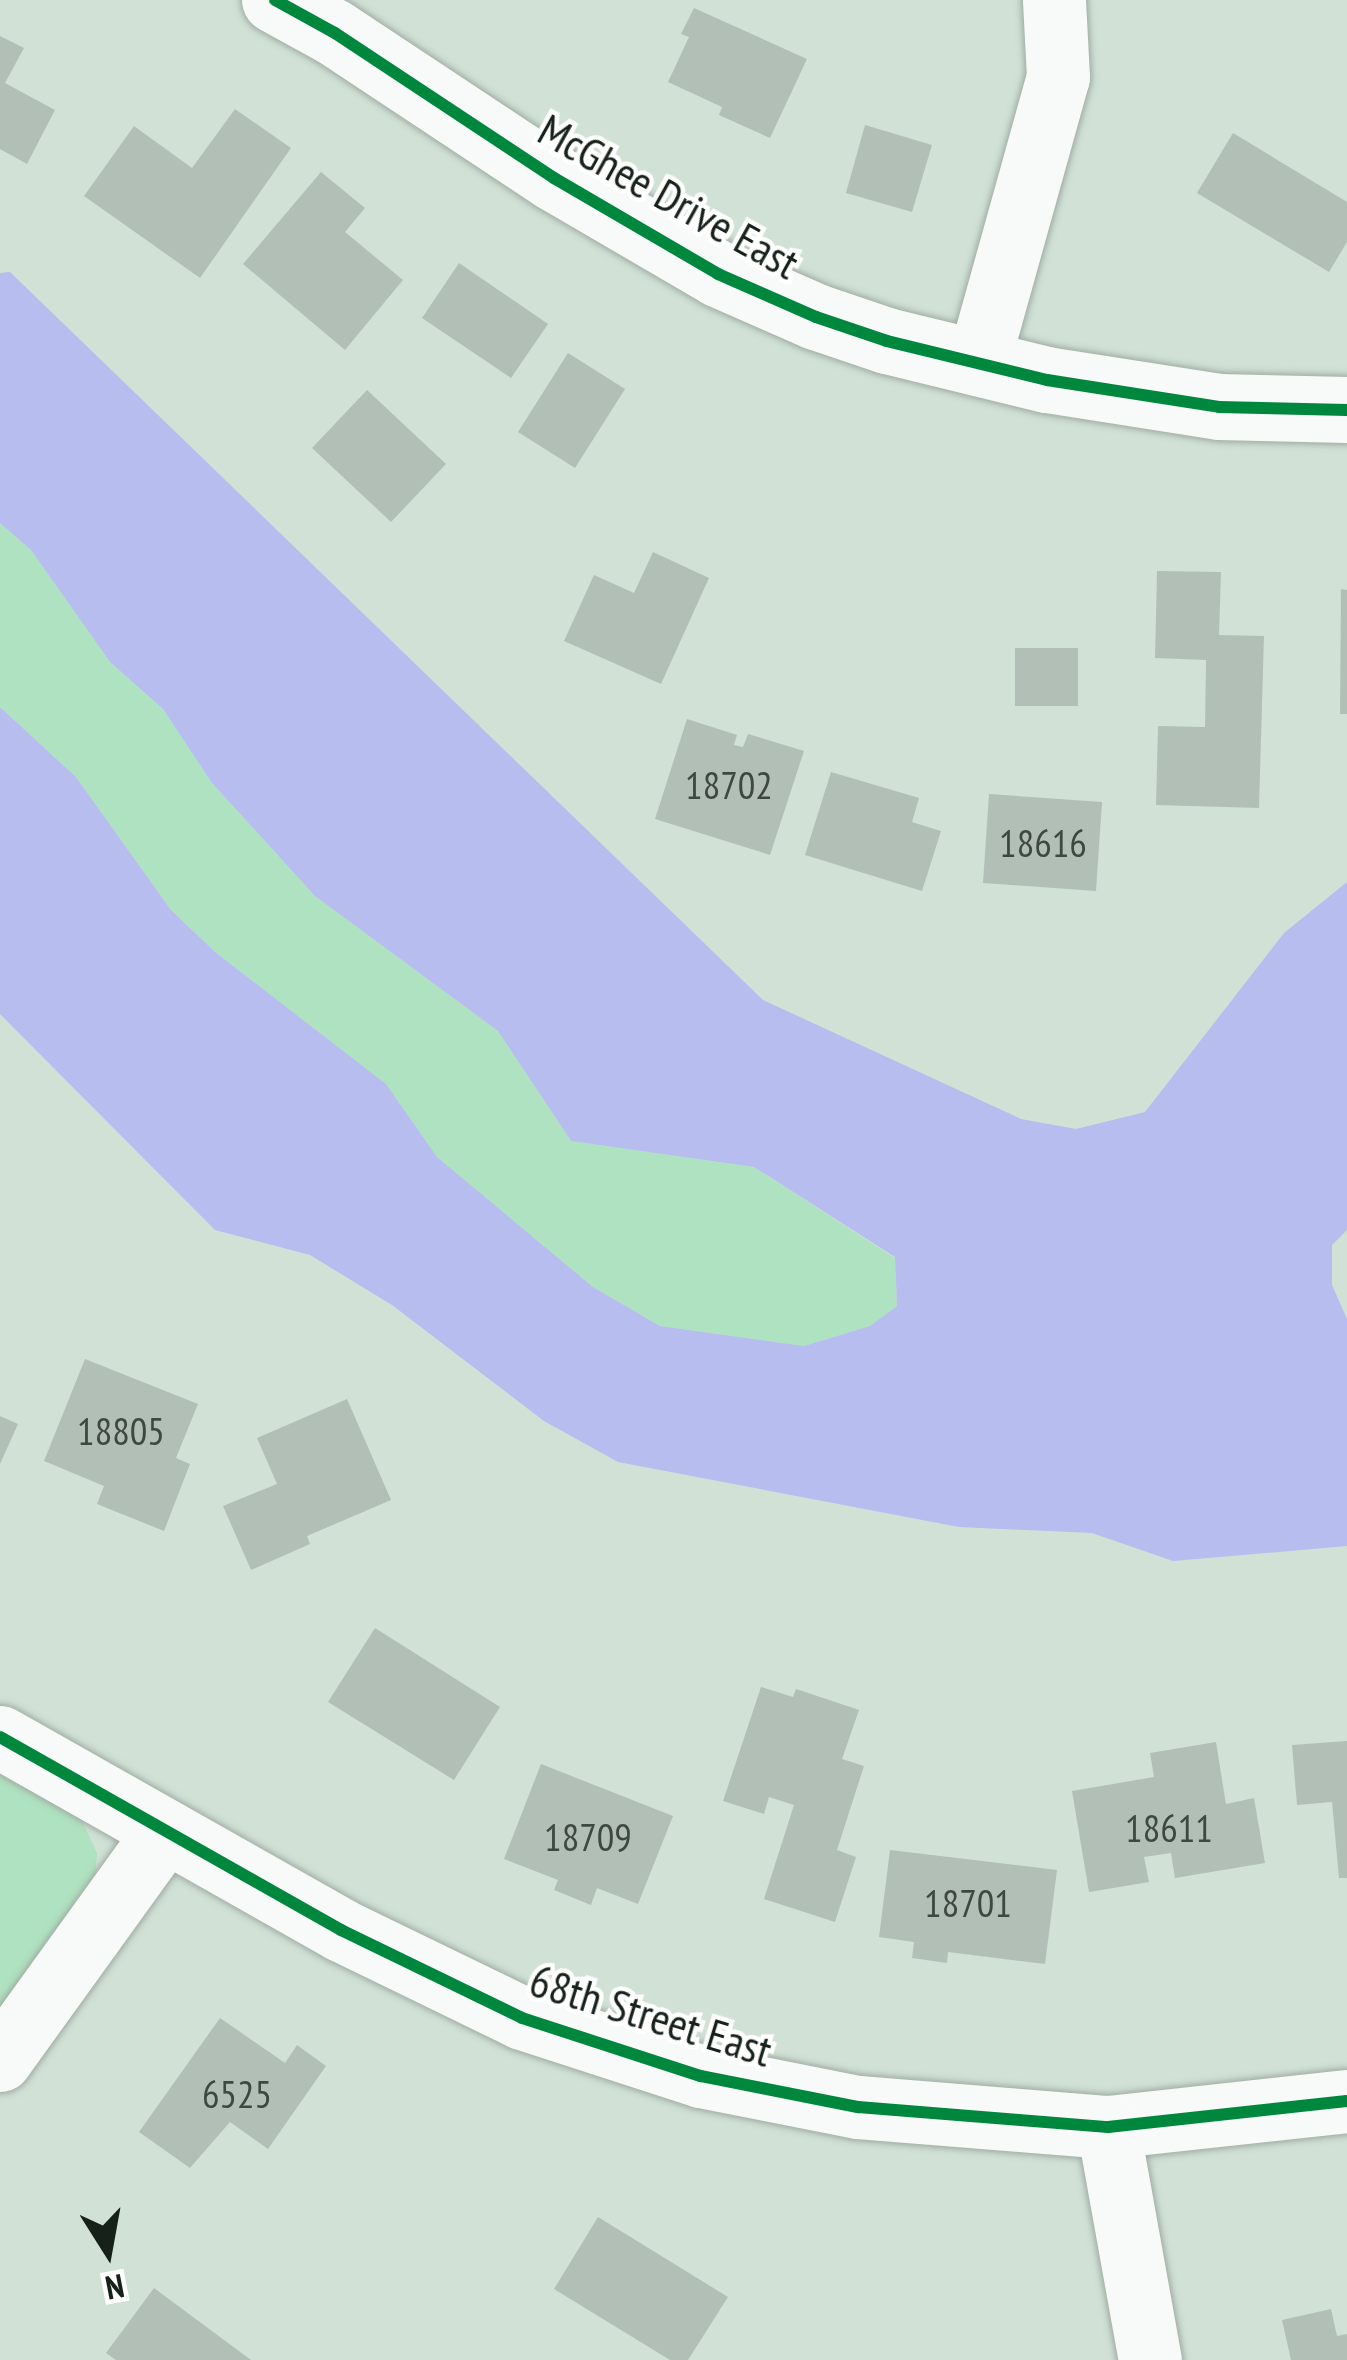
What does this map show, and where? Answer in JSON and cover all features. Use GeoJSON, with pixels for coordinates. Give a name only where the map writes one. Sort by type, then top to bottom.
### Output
{"type":"FeatureCollection","features":[{"type":"Feature","properties":{"kind":"street","name":"McGhee Drive East"},"geometry":{"type":"LineString","coordinates":[[275,0],[334,33],[554,178],[718,274],[834,323],[978,363],[1219,407],[1347,410]]}},
{"type":"Feature","properties":{"kind":"street"},"geometry":{"type":"LineString","coordinates":[[978,363],[1058,77],[1054,0]]}},
{"type":"Feature","properties":{"kind":"street","name":"68th Street East"},"geometry":{"type":"LineString","coordinates":[[0,1737],[340,1930],[522,2018],[614,2052],[858,2107],[1108,2127],[1347,2101]]}},
{"type":"Feature","properties":{"kind":"street"},"geometry":{"type":"LineString","coordinates":[[0,2060],[164,1833]]}},
{"type":"Feature","properties":{"kind":"street"},"geometry":{"type":"LineString","coordinates":[[1108,2127],[1150,2360]]}},
{"type":"Feature","properties":{"kind":"green space"},"geometry":{"type":"Polygon","coordinates":[[[0,523],[31,550],[110,662],[163,709],[212,783],[315,896],[498,1031],[571,1141],[754,1167],[895,1258],[897,1306],[870,1326],[804,1346],[660,1326],[593,1287],[437,1157],[386,1084],[215,952],[171,910],[76,777],[0,707],[0,523]]]}},
{"type":"Feature","properties":{"kind":"green space"},"geometry":{"type":"Polygon","coordinates":[[[0,1763],[76,1808],[97,1853],[95,1879],[0,2011],[0,1763]]]}},
{"type":"Feature","properties":{"kind":"water"},"geometry":{"type":"Polygon","coordinates":[[[10,272],[763,1000],[1021,1119],[1076,1129],[1145,1112],[1284,933],[1347,882],[1347,1230],[1332,1245],[1332,1285],[1347,1319],[1347,1546],[1173,1561],[1092,1533],[959,1527],[618,1462],[544,1421],[392,1305],[310,1255],[215,1230],[0,1014],[0,707],[76,777],[171,910],[215,952],[386,1084],[437,1157],[593,1287],[660,1326],[804,1346],[870,1326],[897,1306],[895,1257],[754,1167],[571,1141],[498,1031],[315,896],[212,783],[163,709],[110,662],[31,550],[0,523],[0,273],[10,272]]]}},
{"type":"Feature","properties":{"kind":"building"},"geometry":{"type":"Polygon","coordinates":[[[694,8],[807,59],[770,138],[719,115],[722,107],[668,82],[689,37],[681,34],[694,8]]]}},
{"type":"Feature","properties":{"kind":"building"},"geometry":{"type":"Polygon","coordinates":[[[0,36],[24,48],[5,83],[55,110],[27,164],[0,149],[0,36]]]}},
{"type":"Feature","properties":{"kind":"building"},"geometry":{"type":"Polygon","coordinates":[[[235,109],[291,148],[200,278],[84,196],[134,126],[192,168],[235,109]]]}},
{"type":"Feature","properties":{"kind":"building"},"geometry":{"type":"Polygon","coordinates":[[[865,125],[932,145],[912,212],[846,193],[865,125]]]}},
{"type":"Feature","properties":{"kind":"building"},"geometry":{"type":"Polygon","coordinates":[[[1233,133],[1347,202],[1347,242],[1329,272],[1197,193],[1233,133]]]}},
{"type":"Feature","properties":{"kind":"building"},"geometry":{"type":"Polygon","coordinates":[[[321,172],[365,208],[345,232],[403,280],[345,350],[243,264],[321,172]]]}},
{"type":"Feature","properties":{"kind":"building"},"geometry":{"type":"Polygon","coordinates":[[[459,263],[548,324],[511,378],[422,318],[459,263]]]}},
{"type":"Feature","properties":{"kind":"building"},"geometry":{"type":"Polygon","coordinates":[[[568,353],[625,389],[575,468],[518,432],[568,353]]]}},
{"type":"Feature","properties":{"kind":"building"},"geometry":{"type":"Polygon","coordinates":[[[367,390],[446,464],[391,522],[312,448],[367,390]]]}},
{"type":"Feature","properties":{"kind":"building"},"geometry":{"type":"Polygon","coordinates":[[[653,552],[709,578],[661,684],[564,641],[594,575],[634,593],[653,552]]]}},
{"type":"Feature","properties":{"kind":"building"},"geometry":{"type":"Polygon","coordinates":[[[1157,571],[1221,572],[1219,635],[1264,636],[1259,808],[1156,805],[1158,726],[1205,727],[1206,660],[1155,658],[1157,571]]]}},
{"type":"Feature","properties":{"kind":"building"},"geometry":{"type":"Polygon","coordinates":[[[1341,589],[1347,590],[1347,714],[1340,714],[1341,589]]]}},
{"type":"Feature","properties":{"kind":"building"},"geometry":{"type":"Polygon","coordinates":[[[1015,648],[1078,648],[1078,706],[1015,706],[1015,648]]]}},
{"type":"Feature","properties":{"kind":"building"},"geometry":{"type":"Polygon","coordinates":[[[687,719],[737,735],[734,745],[743,747],[748,734],[804,751],[770,855],[655,819],[687,719]]]}},
{"type":"Feature","properties":{"kind":"building"},"geometry":{"type":"Polygon","coordinates":[[[831,772],[919,798],[912,822],[941,831],[922,891],[805,855],[831,772]]]}},
{"type":"Feature","properties":{"kind":"building"},"geometry":{"type":"Polygon","coordinates":[[[989,794],[1102,802],[1096,891],[983,883],[989,794]]]}},
{"type":"Feature","properties":{"kind":"building"},"geometry":{"type":"Polygon","coordinates":[[[85,1359],[198,1404],[176,1458],[190,1464],[164,1531],[97,1504],[104,1486],[44,1461],[85,1359]]]}},
{"type":"Feature","properties":{"kind":"building"},"geometry":{"type":"Polygon","coordinates":[[[347,1399],[391,1500],[307,1536],[310,1544],[251,1570],[223,1506],[277,1484],[257,1438],[347,1399]]]}},
{"type":"Feature","properties":{"kind":"building"},"geometry":{"type":"Polygon","coordinates":[[[0,1416],[18,1424],[0,1464],[0,1416]]]}},
{"type":"Feature","properties":{"kind":"building"},"geometry":{"type":"Polygon","coordinates":[[[375,1628],[500,1707],[454,1780],[328,1702],[375,1628]]]}},
{"type":"Feature","properties":{"kind":"building"},"geometry":{"type":"Polygon","coordinates":[[[761,1687],[793,1697],[796,1689],[859,1710],[842,1759],[864,1766],[837,1850],[856,1857],[835,1922],[764,1899],[794,1805],[769,1797],[764,1814],[723,1801],[761,1687]]]}},
{"type":"Feature","properties":{"kind":"building"},"geometry":{"type":"Polygon","coordinates":[[[1347,1741],[1347,1878],[1339,1878],[1332,1802],[1297,1805],[1292,1745],[1347,1741]]]}},
{"type":"Feature","properties":{"kind":"building"},"geometry":{"type":"Polygon","coordinates":[[[1216,1742],[1226,1804],[1254,1798],[1265,1863],[1175,1878],[1171,1853],[1144,1857],[1149,1882],[1089,1892],[1072,1791],[1154,1777],[1150,1753],[1216,1742]]]}},
{"type":"Feature","properties":{"kind":"building"},"geometry":{"type":"Polygon","coordinates":[[[541,1764],[673,1816],[638,1904],[597,1888],[591,1905],[554,1890],[558,1880],[504,1859],[541,1764]]]}},
{"type":"Feature","properties":{"kind":"building"},"geometry":{"type":"Polygon","coordinates":[[[890,1850],[1057,1870],[1045,1964],[948,1952],[947,1963],[912,1958],[914,1942],[879,1937],[890,1850]]]}},
{"type":"Feature","properties":{"kind":"building"},"geometry":{"type":"Polygon","coordinates":[[[220,2018],[285,2063],[297,2045],[326,2066],[268,2149],[230,2122],[190,2168],[139,2132],[220,2018]]]}},
{"type":"Feature","properties":{"kind":"building"},"geometry":{"type":"Polygon","coordinates":[[[598,2217],[728,2297],[688,2360],[670,2360],[554,2289],[598,2217]]]}},
{"type":"Feature","properties":{"kind":"building"},"geometry":{"type":"Polygon","coordinates":[[[154,2288],[251,2360],[116,2360],[106,2353],[154,2288]]]}},
{"type":"Feature","properties":{"kind":"building"},"geometry":{"type":"Polygon","coordinates":[[[1331,2309],[1337,2336],[1347,2334],[1347,2360],[1291,2360],[1282,2320],[1331,2309]]]}},
{"type":"Feature","properties":{"kind":"cycle path"},"geometry":{"type":"LineString","coordinates":[[275,0],[335,33],[554,178],[718,274],[816,317],[887,341],[1047,380],[1219,407],[1347,410]]}},
{"type":"Feature","properties":{"kind":"cycle path"},"geometry":{"type":"LineString","coordinates":[[0,1737],[341,1930],[522,2018],[701,2076],[858,2107],[1108,2127],[1347,2101]]}}]}
